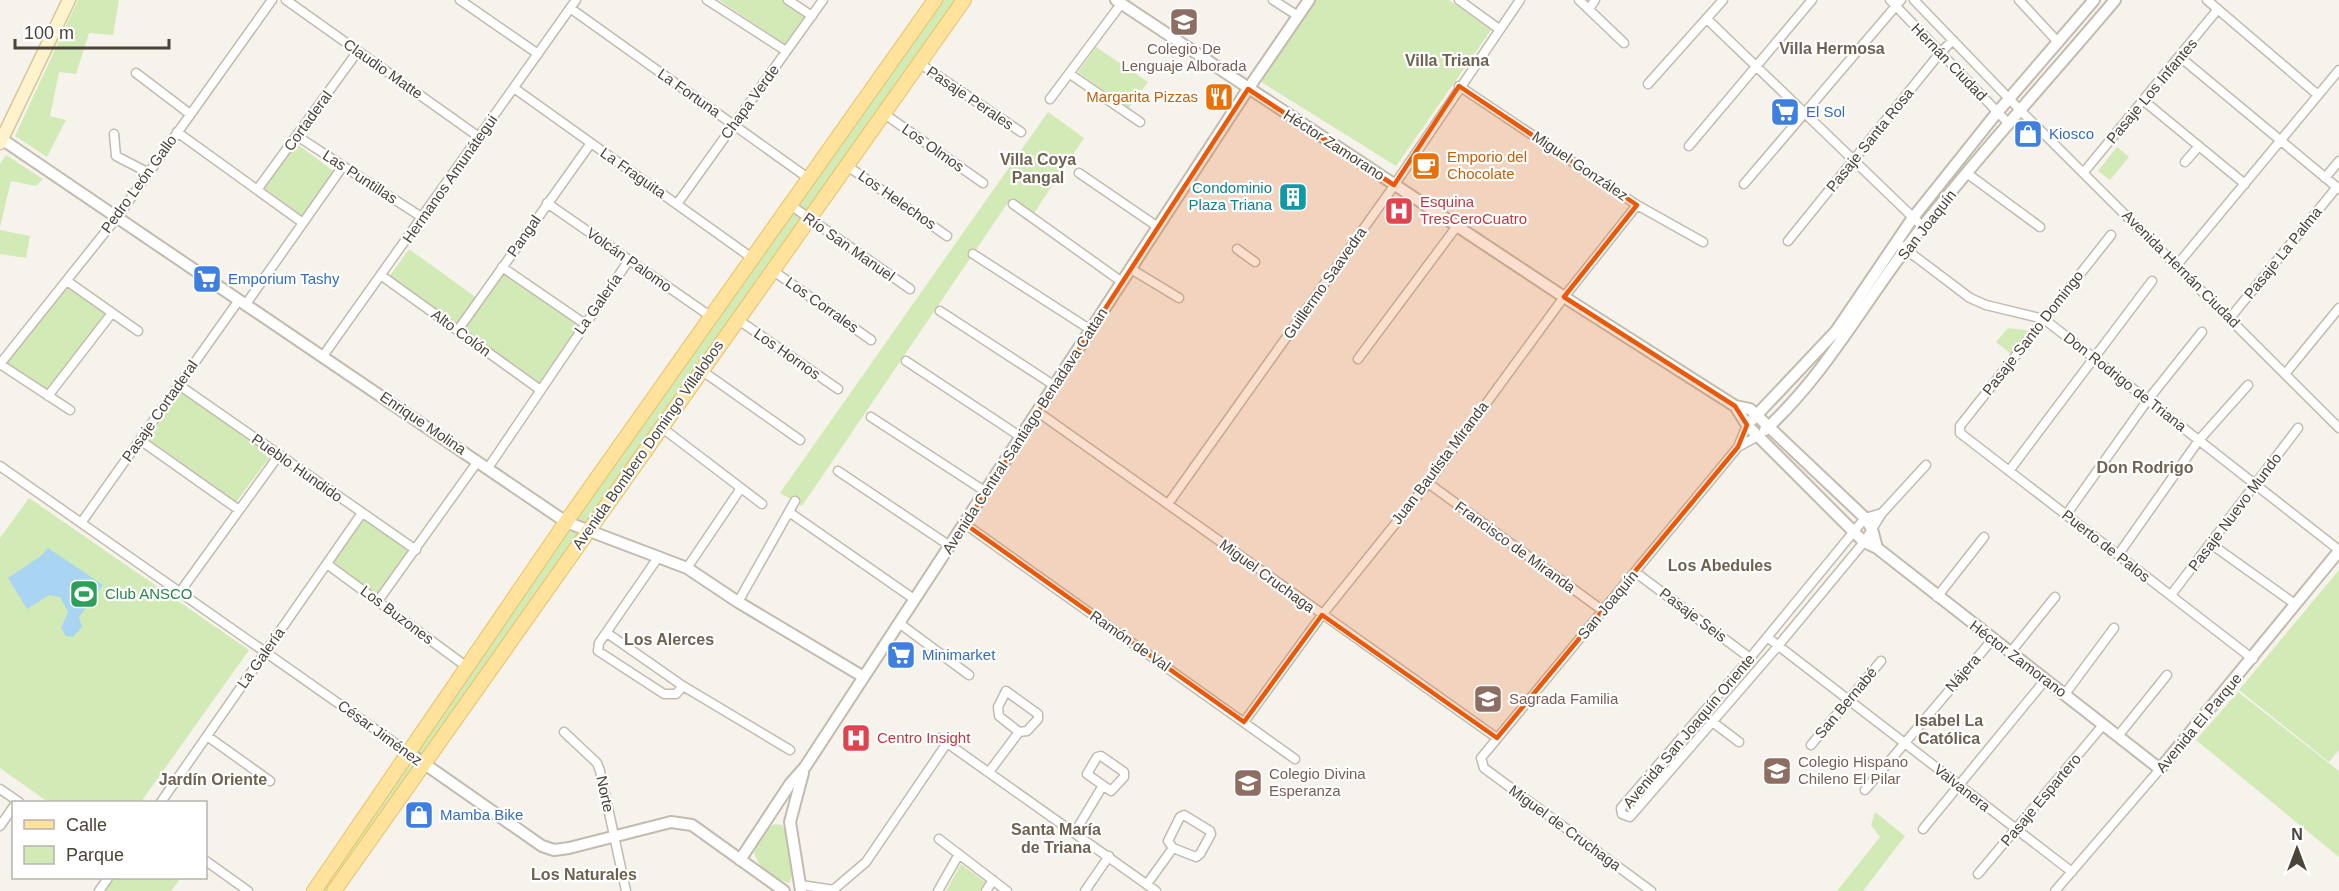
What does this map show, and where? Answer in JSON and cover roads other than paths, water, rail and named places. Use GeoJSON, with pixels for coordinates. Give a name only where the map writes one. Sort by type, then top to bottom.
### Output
{"type":"FeatureCollection","features":[{"type":"Feature","properties":{"kind":"main road"},"geometry":{"type":"LineString","coordinates":[[1,140],[69,0]]}},
{"type":"Feature","properties":{"kind":"main road","name":"Avenida Bombero Domingo Villalobos"},"geometry":{"type":"LineString","coordinates":[[334,891],[422,763],[964,0]]}},
{"type":"Feature","properties":{"kind":"main road","name":"Avenida Bombero Domingo Villalobos"},"geometry":{"type":"LineString","coordinates":[[314,891],[566,522],[929,2]]}},
{"type":"Feature","properties":{"kind":"street","name":"Pedro León Gallo"},"geometry":{"type":"LineString","coordinates":[[0,364],[118,216],[272,0]]}},
{"type":"Feature","properties":{"kind":"street","name":"Claudio Matte"},"geometry":{"type":"LineString","coordinates":[[286,0],[479,137]]}},
{"type":"Feature","properties":{"kind":"street"},"geometry":{"type":"LineString","coordinates":[[460,0],[538,54]]}},
{"type":"Feature","properties":{"kind":"street","name":"Hermanos Amunátegui"},"geometry":{"type":"LineString","coordinates":[[323,356],[576,0]]}},
{"type":"Feature","properties":{"kind":"street"},"geometry":{"type":"LineString","coordinates":[[707,0],[786,51]]}},
{"type":"Feature","properties":{"kind":"street"},"geometry":{"type":"LineString","coordinates":[[788,0],[812,16]]}},
{"type":"Feature","properties":{"kind":"street","name":"Chapa Verde"},"geometry":{"type":"LineString","coordinates":[[677,204],[824,0]]}},
{"type":"Feature","properties":{"kind":"street"},"geometry":{"type":"LineString","coordinates":[[1273,0],[1298,16]]}},
{"type":"Feature","properties":{"kind":"street","name":"Avenida Central Santiago Benadava Cattan"},"geometry":{"type":"LineString","coordinates":[[740,860],[805,767],[862,676],[965,524],[1248,89],[1309,0]]}},
{"type":"Feature","properties":{"kind":"street"},"geometry":{"type":"LineString","coordinates":[[1459,0],[1499,30]]}},
{"type":"Feature","properties":{"kind":"street","name":"Guillermo Saavedra"},"geometry":{"type":"LineString","coordinates":[[1168,504],[1394,185],[1459,86],[1520,0]]}},
{"type":"Feature","properties":{"kind":"street"},"geometry":{"type":"LineString","coordinates":[[1579,0],[1624,43]]}},
{"type":"Feature","properties":{"kind":"street"},"geometry":{"type":"LineString","coordinates":[[1588,9],[1595,0]]}},
{"type":"Feature","properties":{"kind":"street"},"geometry":{"type":"LineString","coordinates":[[1648,84],[1723,0]]}},
{"type":"Feature","properties":{"kind":"street"},"geometry":{"type":"LineString","coordinates":[[1689,146],[1812,0]]}},
{"type":"Feature","properties":{"kind":"street","name":"Hernán Ciudad"},"geometry":{"type":"LineString","coordinates":[[1914,0],[2021,111]]}},
{"type":"Feature","properties":{"kind":"street"},"geometry":{"type":"LineString","coordinates":[[2019,0],[2058,41]]}},
{"type":"Feature","properties":{"kind":"street","name":"San Joaquín"},"geometry":{"type":"LineString","coordinates":[[1481,764],[1481,758],[1497,738],[1738,447],[1747,425],[1836,331],[1912,219],[1998,112],[2094,0]]}},
{"type":"Feature","properties":{"kind":"street","name":"San Joaquín"},"geometry":{"type":"LineString","coordinates":[[1738,447],[1758,436],[1769,426],[1822,364],[1907,250],[1922,226],[2115,0]]}},
{"type":"Feature","properties":{"kind":"street"},"geometry":{"type":"LineString","coordinates":[[2207,0],[2318,95]]}},
{"type":"Feature","properties":{"kind":"street"},"geometry":{"type":"LineString","coordinates":[[1050,99],[1070,74],[1118,2]]}},
{"type":"Feature","properties":{"kind":"street","name":"Héctor Zamorano"},"geometry":{"type":"LineString","coordinates":[[1118,2],[1564,297],[1735,406],[1750,409],[1865,518],[1872,529],[1877,548]]}},
{"type":"Feature","properties":{"kind":"street"},"geometry":{"type":"LineString","coordinates":[[1744,184],[1895,2]]}},
{"type":"Feature","properties":{"kind":"street","name":"Hernán Ciudad"},"geometry":{"type":"LineString","coordinates":[[1895,2],[2009,124]]}},
{"type":"Feature","properties":{"kind":"street","name":"La Fortuna"},"geometry":{"type":"LineString","coordinates":[[570,8],[808,178]]}},
{"type":"Feature","properties":{"kind":"street","name":"Pasaje Los Infantes"},"geometry":{"type":"LineString","coordinates":[[2084,172],[2218,9]]}},
{"type":"Feature","properties":{"kind":"street"},"geometry":{"type":"LineString","coordinates":[[1707,19],[1912,219],[1922,226]]}},
{"type":"Feature","properties":{"kind":"street","name":"Pasaje Santa Rosa"},"geometry":{"type":"LineString","coordinates":[[1788,241],[1940,52],[1953,40]]}},
{"type":"Feature","properties":{"kind":"street","name":"Cortaderal"},"geometry":{"type":"LineString","coordinates":[[257,190],[358,51]]}},
{"type":"Feature","properties":{"kind":"street"},"geometry":{"type":"LineString","coordinates":[[2180,57],[2338,188]]}},
{"type":"Feature","properties":{"kind":"street","name":"Pasaje Perales"},"geometry":{"type":"LineString","coordinates":[[919,63],[1021,132]]}},
{"type":"Feature","properties":{"kind":"street"},"geometry":{"type":"LineString","coordinates":[[2177,265],[2281,143],[2339,70]]}},
{"type":"Feature","properties":{"kind":"street"},"geometry":{"type":"LineString","coordinates":[[136,73],[190,114]]}},
{"type":"Feature","properties":{"kind":"street"},"geometry":{"type":"LineString","coordinates":[[1070,74],[1140,122]]}},
{"type":"Feature","properties":{"kind":"street","name":"Miguel González"},"geometry":{"type":"LineString","coordinates":[[1459,86],[1637,205],[1702,242]]}},
{"type":"Feature","properties":{"kind":"street","name":"La Fraguita"},"geometry":{"type":"LineString","coordinates":[[514,88],[752,258]]}},
{"type":"Feature","properties":{"kind":"street"},"geometry":{"type":"LineString","coordinates":[[2144,101],[2245,184]]}},
{"type":"Feature","properties":{"kind":"street","name":"Avenida Hernán Ciudad"},"geometry":{"type":"LineString","coordinates":[[2021,111],[2339,428]]}},
{"type":"Feature","properties":{"kind":"street","name":"Los Olmos"},"geometry":{"type":"LineString","coordinates":[[883,113],[983,183]]}},
{"type":"Feature","properties":{"kind":"street"},"geometry":{"type":"LineString","coordinates":[[177,132],[303,223]]}},
{"type":"Feature","properties":{"kind":"street"},"geometry":{"type":"LineString","coordinates":[[114,134],[116,156],[149,173]]}},
{"type":"Feature","properties":{"kind":"street","name":"Las Puntillas"},"geometry":{"type":"LineString","coordinates":[[297,136],[423,218]]}},
{"type":"Feature","properties":{"kind":"street","name":"Enrique Molina"},"geometry":{"type":"LineString","coordinates":[[1,140],[118,216],[566,522],[687,568],[738,602],[862,676]]}},
{"type":"Feature","properties":{"kind":"street","name":"Pangal"},"geometry":{"type":"LineString","coordinates":[[458,330],[591,143]]}},
{"type":"Feature","properties":{"kind":"street"},"geometry":{"type":"LineString","coordinates":[[2186,162],[2199,146]]}},
{"type":"Feature","properties":{"kind":"street"},"geometry":{"type":"LineString","coordinates":[[2325,178],[2339,161]]}},
{"type":"Feature","properties":{"kind":"street","name":"Los Helechos"},"geometry":{"type":"LineString","coordinates":[[846,165],[947,236]]}},
{"type":"Feature","properties":{"kind":"street"},"geometry":{"type":"LineString","coordinates":[[243,302],[343,166]]}},
{"type":"Feature","properties":{"kind":"street"},"geometry":{"type":"LineString","coordinates":[[1079,173],[1158,227]]}},
{"type":"Feature","properties":{"kind":"street"},"geometry":{"type":"LineString","coordinates":[[1968,174],[2040,227]]}},
{"type":"Feature","properties":{"kind":"street","name":"Pasaje La Palma"},"geometry":{"type":"LineString","coordinates":[[2230,318],[2338,188]]}},
{"type":"Feature","properties":{"kind":"street","name":"Volcán Palomo"},"geometry":{"type":"LineString","coordinates":[[547,203],[711,316]]}},
{"type":"Feature","properties":{"kind":"street","name":"Río San Manuel"},"geometry":{"type":"LineString","coordinates":[[789,204],[910,289]]}},
{"type":"Feature","properties":{"kind":"street"},"geometry":{"type":"LineString","coordinates":[[1013,204],[1122,282]]}},
{"type":"Feature","properties":{"kind":"street","name":"Juan Bautista Miranda"},"geometry":{"type":"LineString","coordinates":[[1244,722],[1322,615],[1428,483],[1564,297],[1637,205]]}},
{"type":"Feature","properties":{"kind":"street"},"geometry":{"type":"LineString","coordinates":[[1358,359],[1456,226]]}},
{"type":"Feature","properties":{"kind":"street","name":"Pasaje Santo Domingo"},"geometry":{"type":"LineString","coordinates":[[1960,433],[1960,426],[2111,235]]}},
{"type":"Feature","properties":{"kind":"street","name":"Don Rodrigo de Triana"},"geometry":{"type":"LineString","coordinates":[[1896,242],[1970,298],[1986,305],[2044,320],[2339,550]]}},
{"type":"Feature","properties":{"kind":"street"},"geometry":{"type":"LineString","coordinates":[[1237,249],[1255,262]]}},
{"type":"Feature","properties":{"kind":"street"},"geometry":{"type":"LineString","coordinates":[[974,254],[1091,330]]}},
{"type":"Feature","properties":{"kind":"street","name":"La Galería"},"geometry":{"type":"LineString","coordinates":[[488,468],[539,389],[629,260]]}},
{"type":"Feature","properties":{"kind":"street"},"geometry":{"type":"LineString","coordinates":[[502,267],[585,324]]}},
{"type":"Feature","properties":{"kind":"street"},"geometry":{"type":"LineString","coordinates":[[1131,269],[1179,298]]}},
{"type":"Feature","properties":{"kind":"street","name":"Los Corrales"},"geometry":{"type":"LineString","coordinates":[[772,270],[871,340]]}},
{"type":"Feature","properties":{"kind":"street","name":"Alto Colón"},"geometry":{"type":"LineString","coordinates":[[382,276],[539,389]]}},
{"type":"Feature","properties":{"kind":"street"},"geometry":{"type":"LineString","coordinates":[[67,281],[138,331]]}},
{"type":"Feature","properties":{"kind":"street"},"geometry":{"type":"LineString","coordinates":[[2009,471],[2096,359],[2152,281]]}},
{"type":"Feature","properties":{"kind":"street","name":"Pasaje Cortaderal"},"geometry":{"type":"LineString","coordinates":[[81,523],[179,385],[243,302]]}},
{"type":"Feature","properties":{"kind":"street"},"geometry":{"type":"LineString","coordinates":[[2286,374],[2339,308]]}},
{"type":"Feature","properties":{"kind":"street"},"geometry":{"type":"LineString","coordinates":[[940,311],[1055,386]]}},
{"type":"Feature","properties":{"kind":"street"},"geometry":{"type":"LineString","coordinates":[[48,396],[112,313]]}},
{"type":"Feature","properties":{"kind":"street","name":"Los Hornos"},"geometry":{"type":"LineString","coordinates":[[737,319],[838,389]]}},
{"type":"Feature","properties":{"kind":"street"},"geometry":{"type":"LineString","coordinates":[[2066,515],[2147,401],[2202,332]]}},
{"type":"Feature","properties":{"kind":"street"},"geometry":{"type":"LineString","coordinates":[[906,361],[1021,437]]}},
{"type":"Feature","properties":{"kind":"street"},"geometry":{"type":"LineString","coordinates":[[0,364],[70,410]]}},
{"type":"Feature","properties":{"kind":"street"},"geometry":{"type":"LineString","coordinates":[[701,370],[800,440]]}},
{"type":"Feature","properties":{"kind":"street","name":"Pueblo Hundido"},"geometry":{"type":"LineString","coordinates":[[179,385],[416,550]]}},
{"type":"Feature","properties":{"kind":"street"},"geometry":{"type":"LineString","coordinates":[[2118,555],[2199,440],[2248,385]]}},
{"type":"Feature","properties":{"kind":"street","name":"Héctor Zamorano"},"geometry":{"type":"LineString","coordinates":[[1735,406],[1747,425],[1863,542],[1877,548],[2160,769]]}},
{"type":"Feature","properties":{"kind":"street","name":"Miguel Cruchaga"},"geometry":{"type":"LineString","coordinates":[[1038,412],[1497,738]]}},
{"type":"Feature","properties":{"kind":"street"},"geometry":{"type":"LineString","coordinates":[[872,417],[986,492]]}},
{"type":"Feature","properties":{"kind":"street"},"geometry":{"type":"LineString","coordinates":[[661,426],[762,504]]}},
{"type":"Feature","properties":{"kind":"street","name":"Pasaje Nuevo Mundo"},"geometry":{"type":"LineString","coordinates":[[2171,596],[2298,428]]}},
{"type":"Feature","properties":{"kind":"street","name":"Puerto de Palos"},"geometry":{"type":"LineString","coordinates":[[1960,433],[2253,659]]}},
{"type":"Feature","properties":{"kind":"street"},"geometry":{"type":"LineString","coordinates":[[140,440],[239,510]]}},
{"type":"Feature","properties":{"kind":"street"},"geometry":{"type":"LineString","coordinates":[[180,592],[279,455]]}},
{"type":"Feature","properties":{"kind":"street"},"geometry":{"type":"LineString","coordinates":[[378,601],[478,461]]}},
{"type":"Feature","properties":{"kind":"street","name":"Avenida San Joaquín Oriente"},"geometry":{"type":"LineString","coordinates":[[1881,513],[1865,518],[1750,658],[1621,808],[1622,814],[1630,817],[1713,722],[1863,542],[1881,513],[1926,465]]}},
{"type":"Feature","properties":{"kind":"street","name":"César Jiménez"},"geometry":{"type":"LineString","coordinates":[[0,466],[542,846],[554,849],[568,848],[671,822],[682,823],[692,825],[784,891]]}},
{"type":"Feature","properties":{"kind":"street"},"geometry":{"type":"LineString","coordinates":[[838,471],[950,546]]}},
{"type":"Feature","properties":{"kind":"street","name":"Francisco de Miranda"},"geometry":{"type":"LineString","coordinates":[[1428,483],[1602,610]]}},
{"type":"Feature","properties":{"kind":"street"},"geometry":{"type":"LineString","coordinates":[[687,568],[741,488]]}},
{"type":"Feature","properties":{"kind":"street"},"geometry":{"type":"LineString","coordinates":[[738,602],[795,501]]}},
{"type":"Feature","properties":{"kind":"street"},"geometry":{"type":"LineString","coordinates":[[789,512],[914,599]]}},
{"type":"Feature","properties":{"kind":"street","name":"La Galería"},"geometry":{"type":"LineString","coordinates":[[162,801],[362,513]]}},
{"type":"Feature","properties":{"kind":"street","name":"Ramón de Val"},"geometry":{"type":"LineString","coordinates":[[965,524],[1295,759]]}},
{"type":"Feature","properties":{"kind":"street"},"geometry":{"type":"LineString","coordinates":[[1937,597],[1984,537]]}},
{"type":"Feature","properties":{"kind":"street"},"geometry":{"type":"LineString","coordinates":[[2211,544],[2295,604]]}},
{"type":"Feature","properties":{"kind":"street","name":"Avenida El Parque"},"geometry":{"type":"LineString","coordinates":[[2055,891],[2253,659],[2339,550]]}},
{"type":"Feature","properties":{"kind":"street"},"geometry":{"type":"LineString","coordinates":[[659,556],[599,643],[598,651],[664,694],[676,694],[683,686]]}},
{"type":"Feature","properties":{"kind":"street","name":"Los Buzones"},"geometry":{"type":"LineString","coordinates":[[327,564],[467,667]]}},
{"type":"Feature","properties":{"kind":"street","name":"Pasaje Seis"},"geometry":{"type":"LineString","coordinates":[[1635,572],[1750,658]]}},
{"type":"Feature","properties":{"kind":"street"},"geometry":{"type":"LineString","coordinates":[[2010,653],[2055,597]]}},
{"type":"Feature","properties":{"kind":"street"},"geometry":{"type":"LineString","coordinates":[[899,623],[969,675]]}},
{"type":"Feature","properties":{"kind":"street"},"geometry":{"type":"LineString","coordinates":[[2065,694],[2114,628]]}},
{"type":"Feature","properties":{"kind":"street"},"geometry":{"type":"LineString","coordinates":[[607,633],[683,686],[790,750]]}},
{"type":"Feature","properties":{"kind":"street","name":"Valvanera"},"geometry":{"type":"LineString","coordinates":[[1767,637],[2072,872]]}},
{"type":"Feature","properties":{"kind":"street","name":"Nájera"},"geometry":{"type":"LineString","coordinates":[[1865,790],[1992,640]]}},
{"type":"Feature","properties":{"kind":"street","name":"San Bernabé"},"geometry":{"type":"LineString","coordinates":[[1811,745],[1881,661]]}},
{"type":"Feature","properties":{"kind":"street"},"geometry":{"type":"LineString","coordinates":[[2118,736],[2168,675]]}},
{"type":"Feature","properties":{"kind":"street"},"geometry":{"type":"LineString","coordinates":[[1923,829],[2046,679]]}},
{"type":"Feature","properties":{"kind":"street"},"geometry":{"type":"LineString","coordinates":[[989,772],[1019,732],[1027,731],[1038,719],[1038,714],[1006,691],[997,711],[1019,732]]}},
{"type":"Feature","properties":{"kind":"street"},"geometry":{"type":"LineString","coordinates":[[1702,714],[1739,742]]}},
{"type":"Feature","properties":{"kind":"street","name":"Pasaje Espartero"},"geometry":{"type":"LineString","coordinates":[[1978,874],[2103,724]]}},
{"type":"Feature","properties":{"kind":"street","name":"Norte"},"geometry":{"type":"LineString","coordinates":[[564,732],[597,763],[626,891]]}},
{"type":"Feature","properties":{"kind":"street"},"geometry":{"type":"LineString","coordinates":[[207,736],[270,781]]}},
{"type":"Feature","properties":{"kind":"street"},"geometry":{"type":"LineString","coordinates":[[805,767],[790,822],[801,888],[834,891],[866,862],[944,740],[1156,891]]}},
{"type":"Feature","properties":{"kind":"street"},"geometry":{"type":"LineString","coordinates":[[1101,756],[1124,772],[1114,790],[1102,787],[1087,774],[1097,757],[1101,756]]}},
{"type":"Feature","properties":{"kind":"street","name":"Miguel de Cruchaga"},"geometry":{"type":"LineString","coordinates":[[1481,764],[1651,891]]}},
{"type":"Feature","properties":{"kind":"street"},"geometry":{"type":"LineString","coordinates":[[1075,832],[1102,787]]}},
{"type":"Feature","properties":{"kind":"street"},"geometry":{"type":"LineString","coordinates":[[0,789],[14,801]]}},
{"type":"Feature","properties":{"kind":"street"},"geometry":{"type":"LineString","coordinates":[[0,826],[12,809]]}},
{"type":"Feature","properties":{"kind":"street"},"geometry":{"type":"LineString","coordinates":[[770,814],[778,814],[790,822]]}},
{"type":"Feature","properties":{"kind":"street"},"geometry":{"type":"LineString","coordinates":[[1180,817],[1188,817],[1210,831],[1200,854],[1196,857],[1173,848],[1168,841],[1180,817]]}},
{"type":"Feature","properties":{"kind":"street"},"geometry":{"type":"LineString","coordinates":[[939,839],[1007,891]]}},
{"type":"Feature","properties":{"kind":"street"},"geometry":{"type":"LineString","coordinates":[[1147,884],[1173,848]]}},
{"type":"Feature","properties":{"kind":"street"},"geometry":{"type":"LineString","coordinates":[[938,891],[959,855]]}},
{"type":"Feature","properties":{"kind":"street"},"geometry":{"type":"LineString","coordinates":[[1085,891],[1109,856]]}},
{"type":"Feature","properties":{"kind":"street"},"geometry":{"type":"LineString","coordinates":[[207,862],[248,891]]}},
{"type":"Feature","properties":{"kind":"street"},"geometry":{"type":"LineString","coordinates":[[986,891],[993,880]]}},
{"type":"Feature","properties":{"kind":"water","name":"Club ANSCO"},"geometry":{"type":"Polygon","coordinates":[[[48,548],[103,585],[79,617],[82,627],[73,637],[66,636],[61,628],[68,612],[60,597],[49,595],[27,609],[8,578],[41,556],[48,548]]]}},
{"type":"Feature","properties":{"kind":"place","name":"Colegio De Lenguaje Alborada"},"geometry":{"type":"Point","coordinates":[1184,22]}},
{"type":"Feature","properties":{"kind":"place","name":"Margarita Pizzas"},"geometry":{"type":"Point","coordinates":[1219,97]}},
{"type":"Feature","properties":{"kind":"place","name":"El Sol"},"geometry":{"type":"Point","coordinates":[1785,112]}},
{"type":"Feature","properties":{"kind":"place","name":"Kiosco"},"geometry":{"type":"Point","coordinates":[2028,134]}},
{"type":"Feature","properties":{"kind":"place","name":"Emporio del Chocolate"},"geometry":{"type":"Point","coordinates":[1426,166]}},
{"type":"Feature","properties":{"kind":"place","name":"Condominio Plaza Triana"},"geometry":{"type":"Point","coordinates":[1293,197]}},
{"type":"Feature","properties":{"kind":"place","name":"Esquina TresCeroCuatro"},"geometry":{"type":"Point","coordinates":[1399,211]}},
{"type":"Feature","properties":{"kind":"place","name":"Emporium Tashy"},"geometry":{"type":"Point","coordinates":[207,279]}},
{"type":"Feature","properties":{"kind":"place","name":"Club ANSCO"},"geometry":{"type":"Point","coordinates":[84,594]}},
{"type":"Feature","properties":{"kind":"place","name":"Minimarket"},"geometry":{"type":"Point","coordinates":[901,655]}},
{"type":"Feature","properties":{"kind":"place","name":"Sagrada Familia"},"geometry":{"type":"Point","coordinates":[1488,699]}},
{"type":"Feature","properties":{"kind":"place","name":"Centro Insight"},"geometry":{"type":"Point","coordinates":[856,738]}},
{"type":"Feature","properties":{"kind":"place","name":"Colegio Hispano Chileno El Pilar"},"geometry":{"type":"Point","coordinates":[1777,771]}},
{"type":"Feature","properties":{"kind":"place","name":"Colegio Divina Esperanza"},"geometry":{"type":"Point","coordinates":[1248,783]}},
{"type":"Feature","properties":{"kind":"place","name":"Mamba Bike"},"geometry":{"type":"Point","coordinates":[419,815]}},
{"type":"Feature","properties":{"kind":"district","name":"Villa Hermosa"},"geometry":{"type":"Point","coordinates":[1832,48]}},
{"type":"Feature","properties":{"kind":"district","name":"Villa Triana"},"geometry":{"type":"Point","coordinates":[1447,60]}},
{"type":"Feature","properties":{"kind":"district","name":"Villa Coya Pangal"},"geometry":{"type":"Point","coordinates":[1038,168]}},
{"type":"Feature","properties":{"kind":"district","name":"Don Rodrigo"},"geometry":{"type":"Point","coordinates":[2145,467]}},
{"type":"Feature","properties":{"kind":"district","name":"Los Abedules"},"geometry":{"type":"Point","coordinates":[1720,565]}},
{"type":"Feature","properties":{"kind":"district","name":"Los Alerces"},"geometry":{"type":"Point","coordinates":[669,639]}},
{"type":"Feature","properties":{"kind":"district","name":"Isabel La Católica"},"geometry":{"type":"Point","coordinates":[1949,729]}},
{"type":"Feature","properties":{"kind":"district","name":"Jardín Oriente"},"geometry":{"type":"Point","coordinates":[213,779]}},
{"type":"Feature","properties":{"kind":"district","name":"Santa María de Triana"},"geometry":{"type":"Point","coordinates":[1056,838]}},
{"type":"Feature","properties":{"kind":"district","name":"Los Naturales"},"geometry":{"type":"Point","coordinates":[584,874]}}]}
